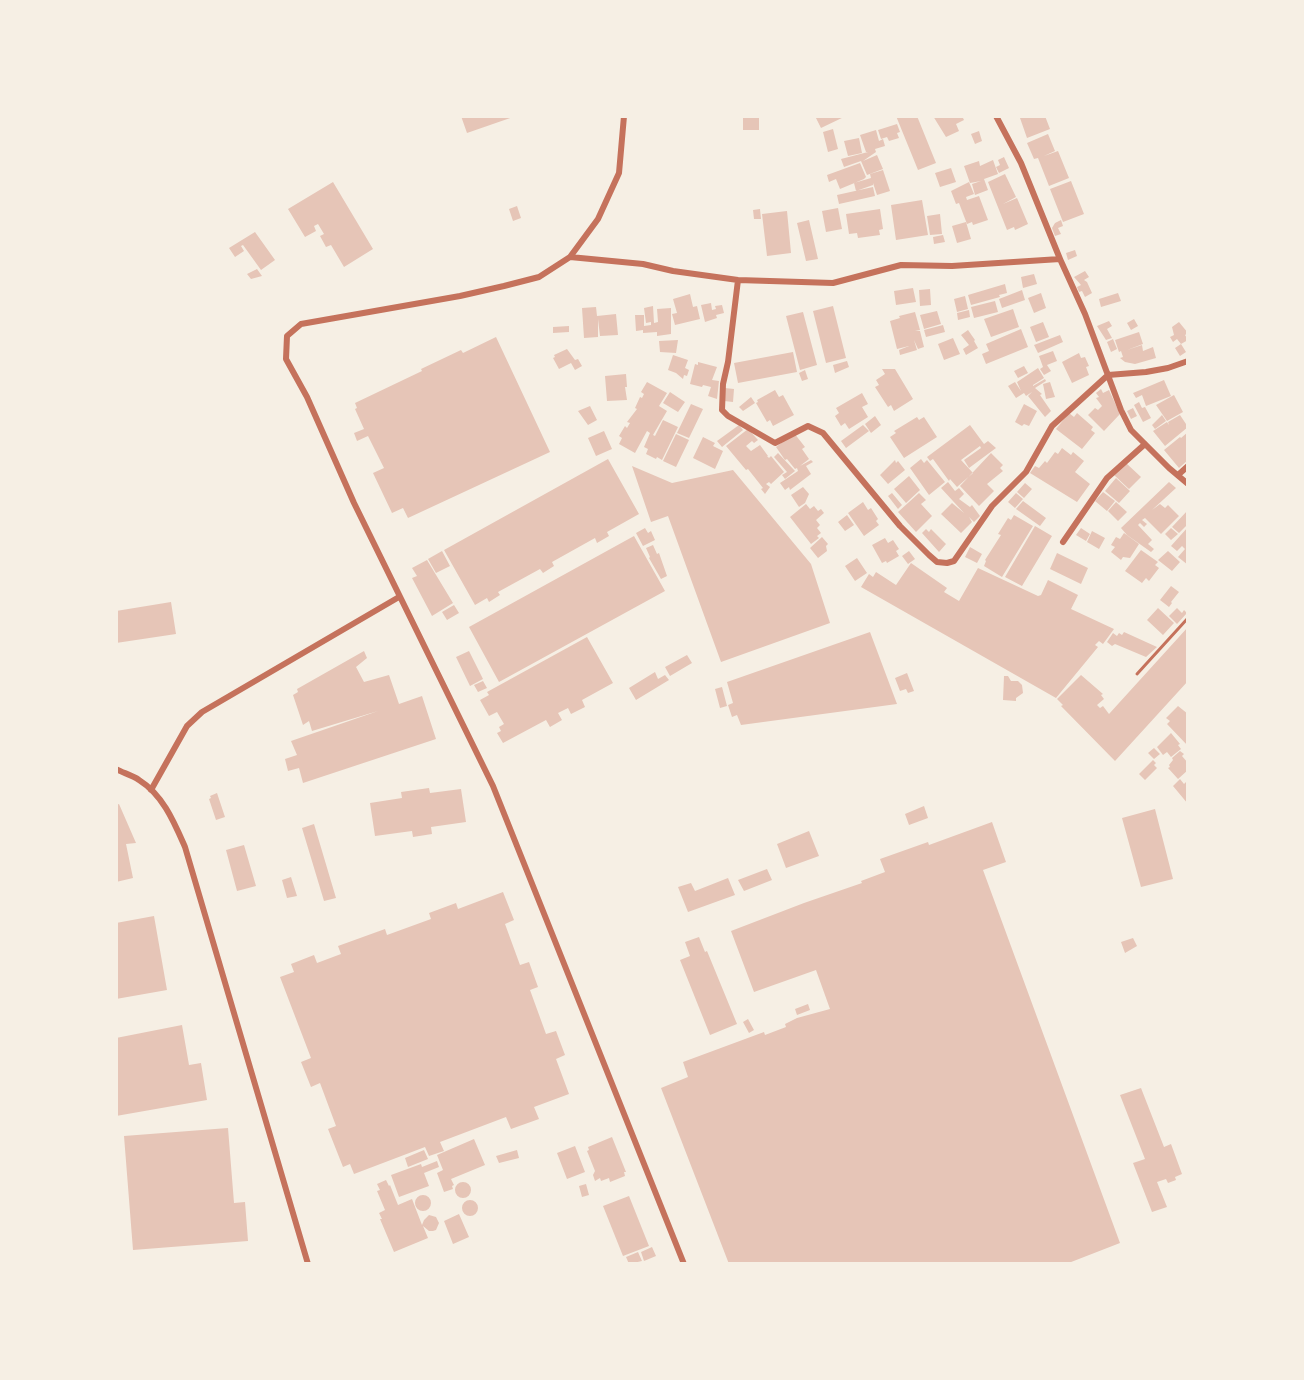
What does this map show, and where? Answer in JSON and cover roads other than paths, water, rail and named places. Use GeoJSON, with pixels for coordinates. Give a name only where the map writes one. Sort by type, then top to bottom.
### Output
{"type":"FeatureCollection","features":[{"type":"Feature","properties":{"kind":"street"},"geometry":{"type":"LineString","coordinates":[[624,116],[619,173],[598,219],[570,257],[539,277],[460,296],[301,324],[287,336],[286,359],[493,786],[684,1264]]}},
{"type":"Feature","properties":{"kind":"street"},"geometry":{"type":"LineString","coordinates":[[996,116],[1021,163],[1131,430],[1188,484]]}},
{"type":"Feature","properties":{"kind":"street"},"geometry":{"type":"LineString","coordinates":[[570,257],[643,264],[738,280],[833,283],[901,265],[952,266],[1060,259]]}},
{"type":"Feature","properties":{"kind":"street"},"geometry":{"type":"LineString","coordinates":[[738,280],[722,410],[775,443],[808,426],[817,429],[900,526],[937,562],[954,561],[992,506],[1026,472],[1052,426],[1108,375],[1146,372],[1188,361]]}},
{"type":"Feature","properties":{"kind":"street"},"geometry":{"type":"LineString","coordinates":[[1063,542],[1107,478],[1145,444]]}},
{"type":"Feature","properties":{"kind":"street"},"geometry":{"type":"LineString","coordinates":[[1178,475],[1188,466]]}},
{"type":"Feature","properties":{"kind":"street"},"geometry":{"type":"LineString","coordinates":[[151,790],[187,726],[202,712],[399,597]]}},
{"type":"Feature","properties":{"kind":"street"},"geometry":{"type":"LineString","coordinates":[[116,769],[139,779],[159,797],[185,847],[308,1264]]}},
{"type":"Feature","properties":{"kind":"lane"},"geometry":{"type":"LineString","coordinates":[[1137,674],[1188,618]]}}]}
